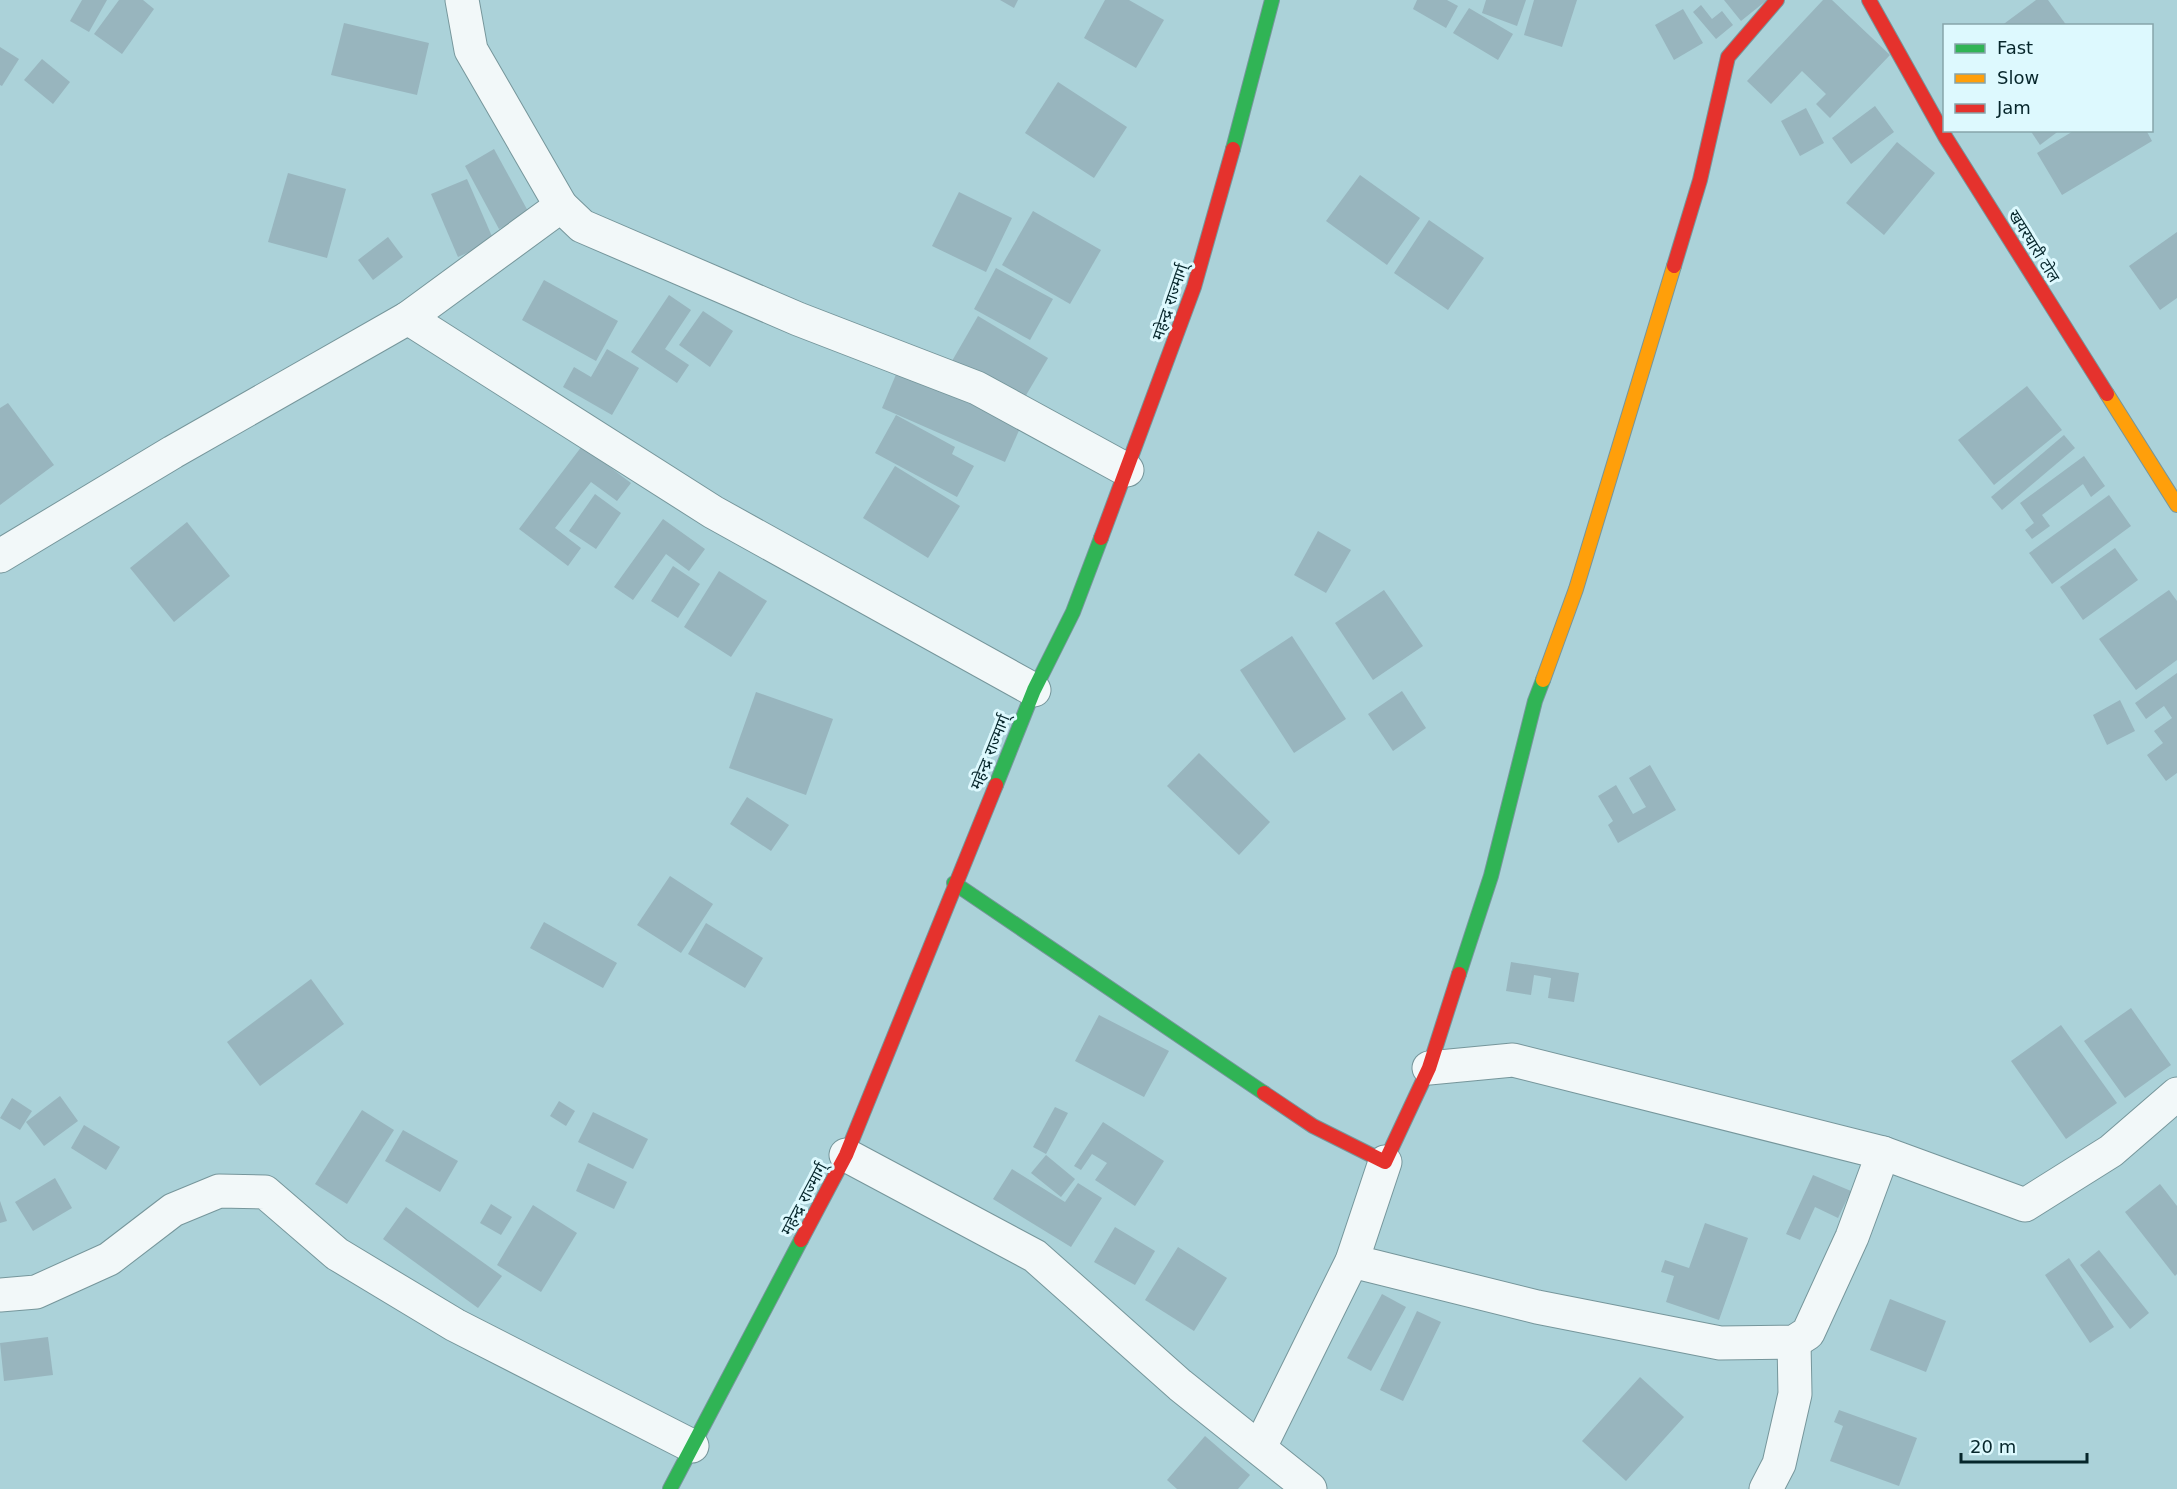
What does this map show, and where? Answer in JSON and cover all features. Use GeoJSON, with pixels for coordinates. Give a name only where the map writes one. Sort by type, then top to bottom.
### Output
{"type":"FeatureCollection","features":[{"type":"Feature","properties":{"kind":"main road","name":"महेन्द्र राज्मार्ग्"},"geometry":{"type":"LineString","coordinates":[[670,1489],[846,1155],[954,883],[1034,690],[1073,612],[1194,287],[1272,0]]}},
{"type":"Feature","properties":{"kind":"main road"},"geometry":{"type":"LineString","coordinates":[[954,883],[1313,1126],[1385,1162],[1430,1068],[1491,876],[1535,701],[1575,589],[1700,180],[1728,57],[1777,0]]}},
{"type":"Feature","properties":{"kind":"main road","name":"खयरघारी टोल"},"geometry":{"type":"LineString","coordinates":[[1869,0],[1946,138],[2177,505]]}},
{"type":"Feature","properties":{"kind":"street"},"geometry":{"type":"LineString","coordinates":[[462,0],[471,50],[561,206],[582,226],[798,319],[977,388],[1127,470]]}},
{"type":"Feature","properties":{"kind":"street"},"geometry":{"type":"LineString","coordinates":[[0,556],[173,452],[408,318],[561,206]]}},
{"type":"Feature","properties":{"kind":"street"},"geometry":{"type":"LineString","coordinates":[[408,318],[713,512],[1034,690]]}},
{"type":"Feature","properties":{"kind":"street"},"geometry":{"type":"LineString","coordinates":[[1430,1068],[1513,1060],[1883,1153],[2025,1205],[2111,1151],[2177,1094]]}},
{"type":"Feature","properties":{"kind":"street"},"geometry":{"type":"LineString","coordinates":[[1352,1260],[1537,1307],[1720,1343],[1794,1342],[1808,1333],[1852,1237],[1883,1153]]}},
{"type":"Feature","properties":{"kind":"street"},"geometry":{"type":"LineString","coordinates":[[846,1155],[1035,1256],[1180,1385],[1310,1489]]}},
{"type":"Feature","properties":{"kind":"street"},"geometry":{"type":"LineString","coordinates":[[1260,1447],[1352,1260],[1385,1162]]}},
{"type":"Feature","properties":{"kind":"street"},"geometry":{"type":"LineString","coordinates":[[0,1295],[36,1292],[109,1259],[173,1210],[219,1191],[265,1192],[337,1254],[445,1319],[692,1446]]}},
{"type":"Feature","properties":{"kind":"street"},"geometry":{"type":"LineString","coordinates":[[1766,1489],[1779,1464],[1795,1394],[1794,1342]]}},
{"type":"Feature","properties":{"kind":"building"},"geometry":{"type":"Polygon","coordinates":[[[82,0],[107,0],[89,32],[70,21],[82,0]]]}},
{"type":"Feature","properties":{"kind":"building"},"geometry":{"type":"Polygon","coordinates":[[[119,0],[143,0],[154,9],[122,54],[94,34],[119,0]]]}},
{"type":"Feature","properties":{"kind":"building"},"geometry":{"type":"Polygon","coordinates":[[[1000,0],[1018,0],[1014,8],[1000,0]]]}},
{"type":"Feature","properties":{"kind":"building"},"geometry":{"type":"Polygon","coordinates":[[[1105,0],[1129,0],[1164,20],[1136,68],[1084,38],[1105,0]]]}},
{"type":"Feature","properties":{"kind":"building"},"geometry":{"type":"Polygon","coordinates":[[[1417,0],[1447,0],[1458,6],[1446,28],[1413,9],[1417,0]]]}},
{"type":"Feature","properties":{"kind":"building"},"geometry":{"type":"Polygon","coordinates":[[[1486,0],[1526,0],[1517,26],[1482,13],[1486,0]]]}},
{"type":"Feature","properties":{"kind":"building"},"geometry":{"type":"Polygon","coordinates":[[[1534,0],[1577,0],[1562,47],[1524,35],[1534,0]]]}},
{"type":"Feature","properties":{"kind":"building"},"geometry":{"type":"Polygon","coordinates":[[[1724,0],[1767,0],[1741,21],[1724,0]]]}},
{"type":"Feature","properties":{"kind":"building"},"geometry":{"type":"Polygon","coordinates":[[[1823,0],[1832,0],[1890,55],[1830,118],[1816,104],[1826,94],[1802,71],[1771,104],[1747,81],[1823,0]]]}},
{"type":"Feature","properties":{"kind":"building"},"geometry":{"type":"Polygon","coordinates":[[[2036,0],[2048,0],[2066,24],[2004,24],[2036,0]]]}},
{"type":"Feature","properties":{"kind":"building"},"geometry":{"type":"Polygon","coordinates":[[[1701,5],[1712,19],[1722,11],[1733,25],[1716,39],[1693,12],[1701,5]]]}},
{"type":"Feature","properties":{"kind":"building"},"geometry":{"type":"Polygon","coordinates":[[[1469,8],[1513,34],[1498,60],[1453,33],[1469,8]]]}},
{"type":"Feature","properties":{"kind":"building"},"geometry":{"type":"Polygon","coordinates":[[[1683,9],[1703,43],[1674,60],[1655,25],[1683,9]]]}},
{"type":"Feature","properties":{"kind":"building"},"geometry":{"type":"Polygon","coordinates":[[[344,23],[429,43],[417,95],[331,75],[344,23]]]}},
{"type":"Feature","properties":{"kind":"building"},"geometry":{"type":"Polygon","coordinates":[[[0,47],[19,59],[2,86],[0,85],[0,47]]]}},
{"type":"Feature","properties":{"kind":"building"},"geometry":{"type":"Polygon","coordinates":[[[42,59],[70,82],[53,104],[24,80],[42,59]]]}},
{"type":"Feature","properties":{"kind":"building"},"geometry":{"type":"Polygon","coordinates":[[[1058,82],[1127,127],[1094,178],[1025,133],[1058,82]]]}},
{"type":"Feature","properties":{"kind":"building"},"geometry":{"type":"Polygon","coordinates":[[[1875,106],[1894,132],[1851,164],[1832,138],[1875,106]]]}},
{"type":"Feature","properties":{"kind":"building"},"geometry":{"type":"Polygon","coordinates":[[[1806,108],[1824,143],[1800,156],[1781,121],[1806,108]]]}},
{"type":"Feature","properties":{"kind":"building"},"geometry":{"type":"Polygon","coordinates":[[[2031,132],[2057,132],[2040,145],[2031,132]]]}},
{"type":"Feature","properties":{"kind":"building"},"geometry":{"type":"Polygon","coordinates":[[[2072,132],[2147,132],[2152,141],[2062,195],[2037,153],[2072,132]]]}},
{"type":"Feature","properties":{"kind":"building"},"geometry":{"type":"Polygon","coordinates":[[[1897,142],[1935,173],[1884,235],[1846,203],[1897,142]]]}},
{"type":"Feature","properties":{"kind":"building"},"geometry":{"type":"Polygon","coordinates":[[[494,149],[529,213],[499,229],[465,166],[494,149]]]}},
{"type":"Feature","properties":{"kind":"building"},"geometry":{"type":"Polygon","coordinates":[[[288,173],[346,189],[327,258],[268,242],[288,173]]]}},
{"type":"Feature","properties":{"kind":"building"},"geometry":{"type":"Polygon","coordinates":[[[1360,175],[1420,218],[1387,265],[1326,221],[1360,175]]]}},
{"type":"Feature","properties":{"kind":"building"},"geometry":{"type":"Polygon","coordinates":[[[467,179],[494,241],[458,257],[431,194],[467,179]]]}},
{"type":"Feature","properties":{"kind":"building"},"geometry":{"type":"Polygon","coordinates":[[[959,192],[1012,218],[986,272],[932,246],[959,192]]]}},
{"type":"Feature","properties":{"kind":"building"},"geometry":{"type":"Polygon","coordinates":[[[1033,211],[1101,250],[1070,304],[1002,265],[1033,211]]]}},
{"type":"Feature","properties":{"kind":"building"},"geometry":{"type":"Polygon","coordinates":[[[1429,220],[1484,258],[1448,310],[1394,273],[1429,220]]]}},
{"type":"Feature","properties":{"kind":"building"},"geometry":{"type":"Polygon","coordinates":[[[2177,232],[2177,298],[2160,310],[2129,266],[2177,232]]]}},
{"type":"Feature","properties":{"kind":"building"},"geometry":{"type":"Polygon","coordinates":[[[388,237],[403,257],[373,280],[358,260],[388,237]]]}},
{"type":"Feature","properties":{"kind":"building"},"geometry":{"type":"Polygon","coordinates":[[[996,268],[1053,299],[1030,340],[974,309],[996,268]]]}},
{"type":"Feature","properties":{"kind":"building"},"geometry":{"type":"Polygon","coordinates":[[[544,280],[618,321],[596,361],[522,320],[544,280]]]}},
{"type":"Feature","properties":{"kind":"building"},"geometry":{"type":"Polygon","coordinates":[[[669,295],[691,310],[665,349],[689,365],[677,383],[631,352],[669,295]]]}},
{"type":"Feature","properties":{"kind":"building"},"geometry":{"type":"Polygon","coordinates":[[[703,311],[733,331],[710,367],[679,345],[703,311]]]}},
{"type":"Feature","properties":{"kind":"building"},"geometry":{"type":"Polygon","coordinates":[[[978,316],[1048,358],[1022,402],[952,361],[978,316]]]}},
{"type":"Feature","properties":{"kind":"building"},"geometry":{"type":"Polygon","coordinates":[[[607,349],[639,368],[612,415],[563,387],[574,367],[591,377],[607,349]]]}},
{"type":"Feature","properties":{"kind":"building"},"geometry":{"type":"Polygon","coordinates":[[[897,372],[1021,426],[1005,462],[882,408],[897,372]]]}},
{"type":"Feature","properties":{"kind":"building"},"geometry":{"type":"Polygon","coordinates":[[[2027,386],[2062,430],[1994,485],[1958,440],[2027,386]]]}},
{"type":"Feature","properties":{"kind":"building"},"geometry":{"type":"Polygon","coordinates":[[[8,403],[54,465],[0,505],[0,408],[8,403]]]}},
{"type":"Feature","properties":{"kind":"building"},"geometry":{"type":"Polygon","coordinates":[[[896,415],[955,447],[952,454],[974,466],[957,497],[875,453],[896,415]]]}},
{"type":"Feature","properties":{"kind":"building"},"geometry":{"type":"Polygon","coordinates":[[[2064,435],[2075,448],[2002,510],[1991,497],[2064,435]]]}},
{"type":"Feature","properties":{"kind":"building"},"geometry":{"type":"Polygon","coordinates":[[[582,446],[631,483],[617,501],[591,482],[555,528],[581,548],[568,566],[519,529],[582,446]]]}},
{"type":"Feature","properties":{"kind":"building"},"geometry":{"type":"Polygon","coordinates":[[[2084,456],[2105,486],[2091,497],[2083,484],[2042,515],[2050,526],[2032,539],[2025,530],[2034,523],[2020,503],[2084,456]]]}},
{"type":"Feature","properties":{"kind":"building"},"geometry":{"type":"Polygon","coordinates":[[[895,466],[960,506],[928,558],[863,518],[895,466]]]}},
{"type":"Feature","properties":{"kind":"building"},"geometry":{"type":"Polygon","coordinates":[[[595,494],[621,513],[596,549],[569,531],[595,494]]]}},
{"type":"Feature","properties":{"kind":"building"},"geometry":{"type":"Polygon","coordinates":[[[2109,495],[2131,526],[2052,584],[2029,553],[2109,495]]]}},
{"type":"Feature","properties":{"kind":"building"},"geometry":{"type":"Polygon","coordinates":[[[663,519],[705,549],[689,571],[666,554],[633,600],[614,587],[663,519]]]}},
{"type":"Feature","properties":{"kind":"building"},"geometry":{"type":"Polygon","coordinates":[[[187,522],[230,576],[174,622],[130,568],[187,522]]]}},
{"type":"Feature","properties":{"kind":"building"},"geometry":{"type":"Polygon","coordinates":[[[1318,531],[1351,550],[1326,593],[1294,575],[1318,531]]]}},
{"type":"Feature","properties":{"kind":"building"},"geometry":{"type":"Polygon","coordinates":[[[2115,548],[2138,580],[2083,620],[2060,587],[2115,548]]]}},
{"type":"Feature","properties":{"kind":"building"},"geometry":{"type":"Polygon","coordinates":[[[673,566],[700,584],[678,618],[651,601],[673,566]]]}},
{"type":"Feature","properties":{"kind":"building"},"geometry":{"type":"Polygon","coordinates":[[[719,571],[767,601],[731,657],[684,627],[719,571]]]}},
{"type":"Feature","properties":{"kind":"building"},"geometry":{"type":"Polygon","coordinates":[[[1384,590],[1423,646],[1373,680],[1335,623],[1384,590]]]}},
{"type":"Feature","properties":{"kind":"building"},"geometry":{"type":"Polygon","coordinates":[[[2169,590],[2177,601],[2177,660],[2136,690],[2099,639],[2169,590]]]}},
{"type":"Feature","properties":{"kind":"building"},"geometry":{"type":"Polygon","coordinates":[[[1292,636],[1346,719],[1294,753],[1240,670],[1292,636]]]}},
{"type":"Feature","properties":{"kind":"building"},"geometry":{"type":"Polygon","coordinates":[[[2177,673],[2177,773],[2166,781],[2147,755],[2163,743],[2154,731],[2172,718],[2164,706],[2146,719],[2135,703],[2177,673]]]}},
{"type":"Feature","properties":{"kind":"building"},"geometry":{"type":"Polygon","coordinates":[[[1402,691],[1426,728],[1393,751],[1368,714],[1402,691]]]}},
{"type":"Feature","properties":{"kind":"building"},"geometry":{"type":"Polygon","coordinates":[[[756,692],[833,719],[806,795],[729,768],[756,692]]]}},
{"type":"Feature","properties":{"kind":"building"},"geometry":{"type":"Polygon","coordinates":[[[2120,700],[2135,731],[2107,745],[2093,715],[2120,700]]]}},
{"type":"Feature","properties":{"kind":"building"},"geometry":{"type":"Polygon","coordinates":[[[1199,753],[1270,822],[1239,855],[1167,786],[1199,753]]]}},
{"type":"Feature","properties":{"kind":"building"},"geometry":{"type":"Polygon","coordinates":[[[1650,765],[1676,810],[1618,843],[1608,825],[1613,821],[1598,796],[1616,785],[1633,814],[1646,807],[1629,778],[1650,765]]]}},
{"type":"Feature","properties":{"kind":"building"},"geometry":{"type":"Polygon","coordinates":[[[747,797],[789,825],[771,851],[730,824],[747,797]]]}},
{"type":"Feature","properties":{"kind":"building"},"geometry":{"type":"Polygon","coordinates":[[[670,876],[713,904],[681,953],[637,925],[670,876]]]}},
{"type":"Feature","properties":{"kind":"building"},"geometry":{"type":"Polygon","coordinates":[[[544,922],[617,963],[603,988],[530,948],[544,922]]]}},
{"type":"Feature","properties":{"kind":"building"},"geometry":{"type":"Polygon","coordinates":[[[706,923],[763,958],[745,988],[688,954],[706,923]]]}},
{"type":"Feature","properties":{"kind":"building"},"geometry":{"type":"Polygon","coordinates":[[[1511,962],[1579,973],[1574,1002],[1548,998],[1551,978],[1534,975],[1531,995],[1506,991],[1511,962]]]}},
{"type":"Feature","properties":{"kind":"building"},"geometry":{"type":"Polygon","coordinates":[[[311,979],[344,1024],[260,1086],[227,1042],[311,979]]]}},
{"type":"Feature","properties":{"kind":"building"},"geometry":{"type":"Polygon","coordinates":[[[2131,1008],[2171,1065],[2125,1098],[2084,1041],[2131,1008]]]}},
{"type":"Feature","properties":{"kind":"building"},"geometry":{"type":"Polygon","coordinates":[[[1099,1015],[1169,1051],[1144,1097],[1075,1061],[1099,1015]]]}},
{"type":"Feature","properties":{"kind":"building"},"geometry":{"type":"Polygon","coordinates":[[[2061,1025],[2117,1103],[2066,1139],[2011,1061],[2061,1025]]]}},
{"type":"Feature","properties":{"kind":"building"},"geometry":{"type":"Polygon","coordinates":[[[60,1096],[78,1121],[44,1146],[26,1122],[60,1096]]]}},
{"type":"Feature","properties":{"kind":"building"},"geometry":{"type":"Polygon","coordinates":[[[12,1098],[32,1111],[20,1130],[0,1118],[12,1098]]]}},
{"type":"Feature","properties":{"kind":"building"},"geometry":{"type":"Polygon","coordinates":[[[559,1101],[575,1111],[566,1126],[550,1116],[559,1101]]]}},
{"type":"Feature","properties":{"kind":"building"},"geometry":{"type":"Polygon","coordinates":[[[1055,1107],[1068,1113],[1046,1154],[1033,1147],[1055,1107]]]}},
{"type":"Feature","properties":{"kind":"building"},"geometry":{"type":"Polygon","coordinates":[[[362,1110],[394,1130],[347,1204],[315,1184],[362,1110]]]}},
{"type":"Feature","properties":{"kind":"building"},"geometry":{"type":"Polygon","coordinates":[[[593,1112],[648,1139],[633,1169],[578,1142],[593,1112]]]}},
{"type":"Feature","properties":{"kind":"building"},"geometry":{"type":"Polygon","coordinates":[[[1103,1122],[1164,1161],[1135,1206],[1095,1180],[1107,1163],[1092,1154],[1081,1170],[1074,1166],[1103,1122]]]}},
{"type":"Feature","properties":{"kind":"building"},"geometry":{"type":"Polygon","coordinates":[[[84,1125],[120,1147],[106,1170],[71,1148],[84,1125]]]}},
{"type":"Feature","properties":{"kind":"building"},"geometry":{"type":"Polygon","coordinates":[[[403,1130],[458,1161],[440,1192],[385,1161],[403,1130]]]}},
{"type":"Feature","properties":{"kind":"building"},"geometry":{"type":"Polygon","coordinates":[[[1046,1155],[1075,1179],[1061,1197],[1031,1173],[1046,1155]]]}},
{"type":"Feature","properties":{"kind":"building"},"geometry":{"type":"Polygon","coordinates":[[[588,1163],[627,1182],[614,1209],[576,1191],[588,1163]]]}},
{"type":"Feature","properties":{"kind":"building"},"geometry":{"type":"Polygon","coordinates":[[[1012,1169],[1065,1202],[1078,1183],[1102,1198],[1071,1247],[993,1199],[1012,1169]]]}},
{"type":"Feature","properties":{"kind":"building"},"geometry":{"type":"Polygon","coordinates":[[[1813,1175],[1851,1191],[1838,1218],[1815,1207],[1800,1240],[1786,1234],[1813,1175]]]}},
{"type":"Feature","properties":{"kind":"building"},"geometry":{"type":"Polygon","coordinates":[[[55,1178],[72,1208],[33,1231],[15,1202],[55,1178]]]}},
{"type":"Feature","properties":{"kind":"building"},"geometry":{"type":"Polygon","coordinates":[[[2160,1184],[2177,1206],[2177,1274],[2175,1276],[2125,1212],[2160,1184]]]}},
{"type":"Feature","properties":{"kind":"building"},"geometry":{"type":"Polygon","coordinates":[[[0,1201],[7,1221],[0,1223],[0,1201]]]}},
{"type":"Feature","properties":{"kind":"building"},"geometry":{"type":"Polygon","coordinates":[[[491,1204],[512,1217],[501,1235],[480,1223],[491,1204]]]}},
{"type":"Feature","properties":{"kind":"building"},"geometry":{"type":"Polygon","coordinates":[[[533,1205],[577,1233],[541,1292],[497,1265],[533,1205]]]}},
{"type":"Feature","properties":{"kind":"building"},"geometry":{"type":"Polygon","coordinates":[[[406,1207],[502,1276],[478,1308],[383,1239],[406,1207]]]}},
{"type":"Feature","properties":{"kind":"building"},"geometry":{"type":"Polygon","coordinates":[[[1705,1223],[1748,1238],[1719,1320],[1666,1302],[1674,1276],[1661,1272],[1665,1260],[1689,1268],[1705,1223]]]}},
{"type":"Feature","properties":{"kind":"building"},"geometry":{"type":"Polygon","coordinates":[[[1115,1227],[1155,1251],[1135,1285],[1094,1262],[1115,1227]]]}},
{"type":"Feature","properties":{"kind":"building"},"geometry":{"type":"Polygon","coordinates":[[[1178,1247],[1227,1278],[1194,1331],[1145,1300],[1178,1247]]]}},
{"type":"Feature","properties":{"kind":"building"},"geometry":{"type":"Polygon","coordinates":[[[2099,1250],[2149,1313],[2130,1329],[2080,1265],[2099,1250]]]}},
{"type":"Feature","properties":{"kind":"building"},"geometry":{"type":"Polygon","coordinates":[[[2069,1258],[2114,1327],[2090,1343],[2045,1275],[2069,1258]]]}},
{"type":"Feature","properties":{"kind":"building"},"geometry":{"type":"Polygon","coordinates":[[[1382,1294],[1406,1307],[1371,1371],[1347,1358],[1382,1294]]]}},
{"type":"Feature","properties":{"kind":"building"},"geometry":{"type":"Polygon","coordinates":[[[1890,1299],[1946,1321],[1926,1372],[1870,1350],[1890,1299]]]}},
{"type":"Feature","properties":{"kind":"building"},"geometry":{"type":"Polygon","coordinates":[[[1417,1311],[1441,1322],[1403,1401],[1380,1390],[1417,1311]]]}},
{"type":"Feature","properties":{"kind":"building"},"geometry":{"type":"Polygon","coordinates":[[[48,1337],[53,1375],[4,1381],[0,1343],[48,1337]]]}},
{"type":"Feature","properties":{"kind":"building"},"geometry":{"type":"Polygon","coordinates":[[[1640,1377],[1684,1417],[1626,1481],[1582,1441],[1640,1377]]]}},
{"type":"Feature","properties":{"kind":"building"},"geometry":{"type":"Polygon","coordinates":[[[1839,1410],[1917,1438],[1899,1486],[1830,1461],[1843,1426],[1834,1422],[1839,1410]]]}},
{"type":"Feature","properties":{"kind":"building"},"geometry":{"type":"Polygon","coordinates":[[[1205,1436],[1250,1475],[1238,1489],[1177,1489],[1167,1480],[1205,1436]]]}},
{"type":"Feature","properties":{"kind":"traffic: fast"},"geometry":{"type":"LineString","coordinates":[[1233,149],[1272,0]]}},
{"type":"Feature","properties":{"kind":"traffic: fast"},"geometry":{"type":"LineString","coordinates":[[996,785],[1034,690],[1073,612],[1101,538]]}},
{"type":"Feature","properties":{"kind":"traffic: fast"},"geometry":{"type":"LineString","coordinates":[[1459,974],[1491,876],[1535,701],[1543,680]]}},
{"type":"Feature","properties":{"kind":"traffic: fast"},"geometry":{"type":"LineString","coordinates":[[954,883],[1264,1093]]}},
{"type":"Feature","properties":{"kind":"traffic: fast"},"geometry":{"type":"LineString","coordinates":[[670,1489],[801,1240]]}},
{"type":"Feature","properties":{"kind":"traffic: slow"},"geometry":{"type":"LineString","coordinates":[[1543,680],[1576,589],[1674,266]]}},
{"type":"Feature","properties":{"kind":"traffic: slow"},"geometry":{"type":"LineString","coordinates":[[2107,394],[2177,505]]}},
{"type":"Feature","properties":{"kind":"traffic: jam"},"geometry":{"type":"LineString","coordinates":[[1674,266],[1700,180],[1728,57],[1777,0]]}},
{"type":"Feature","properties":{"kind":"traffic: jam"},"geometry":{"type":"LineString","coordinates":[[1869,0],[1946,138],[2107,394]]}},
{"type":"Feature","properties":{"kind":"traffic: jam"},"geometry":{"type":"LineString","coordinates":[[1101,538],[1194,287],[1233,149]]}},
{"type":"Feature","properties":{"kind":"traffic: jam"},"geometry":{"type":"LineString","coordinates":[[801,1240],[846,1155],[996,785]]}},
{"type":"Feature","properties":{"kind":"traffic: jam"},"geometry":{"type":"LineString","coordinates":[[1264,1093],[1313,1126],[1385,1162],[1429,1068],[1459,974]]}}]}
